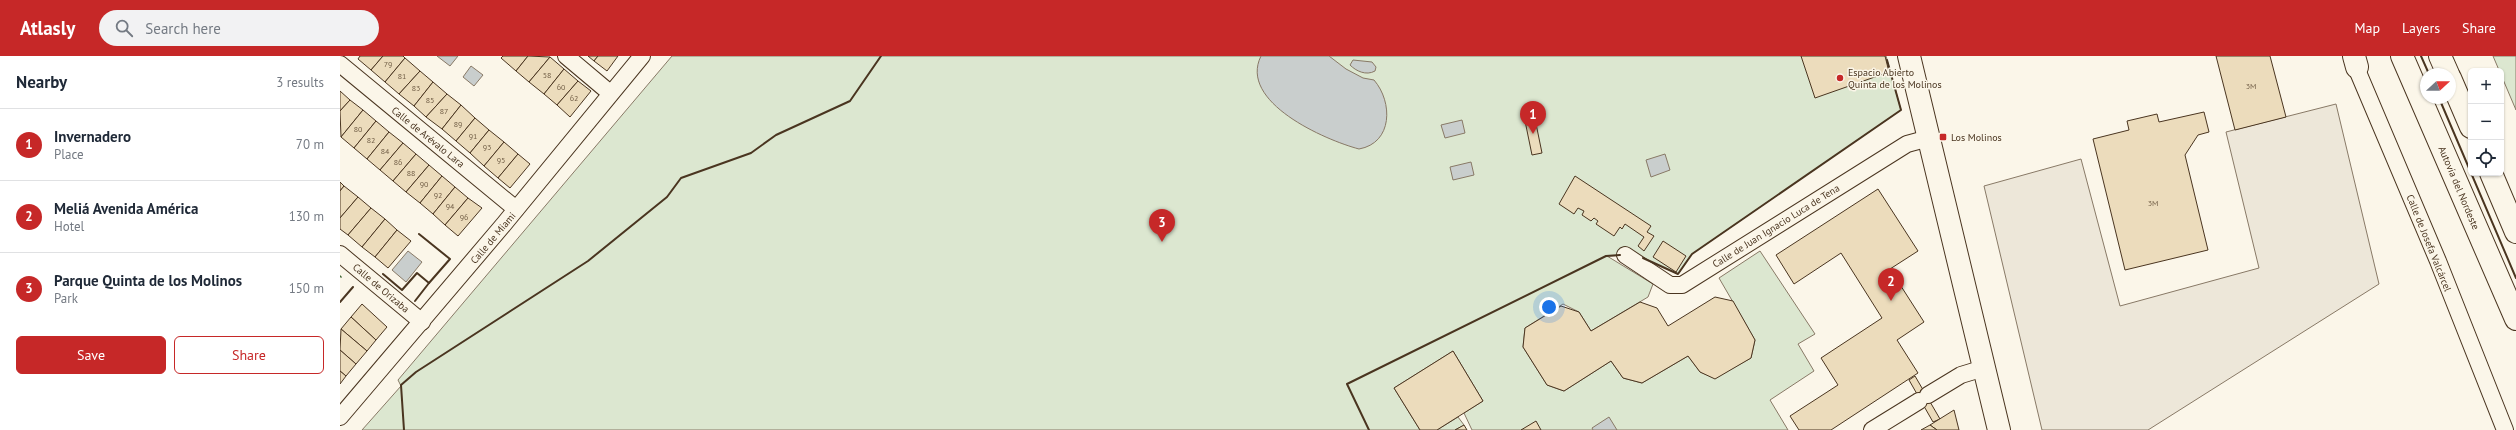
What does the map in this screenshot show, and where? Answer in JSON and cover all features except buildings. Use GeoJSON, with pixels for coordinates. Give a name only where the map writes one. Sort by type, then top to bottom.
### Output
{"type":"FeatureCollection","features":[{"type":"Feature","properties":{"kind":"main road"},"geometry":{"type":"LineString","coordinates":[[1909,56],[1999,430]]}},
{"type":"Feature","properties":{"kind":"main road","name":"Autovía del Nordeste"},"geometry":{"type":"LineString","coordinates":[[2402,56],[2516,319]]}},
{"type":"Feature","properties":{"kind":"main road"},"geometry":{"type":"LineString","coordinates":[[2440,56],[2445,68]]}},
{"type":"Feature","properties":{"kind":"main road"},"geometry":{"type":"LineString","coordinates":[[2456,92],[2468,120]]}},
{"type":"Feature","properties":{"kind":"main road"},"geometry":{"type":"LineString","coordinates":[[2492,176],[2516,232]]}},
{"type":"Feature","properties":{"kind":"street"},"geometry":{"type":"LineString","coordinates":[[566,56],[610,93]]}},
{"type":"Feature","properties":{"kind":"street","name":"Calle de Miami"},"geometry":{"type":"LineString","coordinates":[[340,417],[516,210],[610,93],[642,56]]}},
{"type":"Feature","properties":{"kind":"street","name":"Calle de Josefa Valcárcel"},"geometry":{"type":"LineString","coordinates":[[2354,60],[2438,261],[2505,430]]}},
{"type":"Feature","properties":{"kind":"street","name":"Calle de Arévalo Lara"},"geometry":{"type":"LineString","coordinates":[[340,64],[516,210]]}},
{"type":"Feature","properties":{"kind":"street","name":"Calle de Juan Ignacio Luca de Tena"},"geometry":{"type":"LineString","coordinates":[[1625,255],[1670,285],[1682,286],[1907,144],[1929,138]]}},
{"type":"Feature","properties":{"kind":"street","name":"Calle de Orizaba"},"geometry":{"type":"LineString","coordinates":[[340,254],[422,322]]}},
{"type":"Feature","properties":{"kind":"street"},"geometry":{"type":"LineString","coordinates":[[1872,430],[1961,375],[1984,368]]}},
{"type":"Feature","properties":{"kind":"green space"},"geometry":{"type":"Polygon","coordinates":[[[672,56],[1886,56],[1901,110],[1692,254],[1678,274],[1636,255],[1607,256],[1653,284],[1648,297],[1591,331],[1579,312],[1563,304],[1525,328],[1523,347],[1547,385],[1564,391],[1611,361],[1623,378],[1642,383],[1688,356],[1700,372],[1715,378],[1751,358],[1755,340],[1719,278],[1760,251],[1815,334],[1798,344],[1814,371],[1770,400],[1788,430],[1472,430],[1464,413],[1483,401],[1453,351],[1394,388],[1420,430],[362,430],[401,386],[398,380],[672,56]]]}},
{"type":"Feature","properties":{"kind":"green space"},"geometry":{"type":"Polygon","coordinates":[[[2493,56],[2516,56],[2516,110],[2504,82],[2504,68],[2498,68],[2493,56]]]}},
{"type":"Feature","properties":{"kind":"green space"},"geometry":{"type":"Polygon","coordinates":[[[1458,417],[1464,425],[1455,430],[1437,430],[1458,417]]]}},
{"type":"Feature","properties":{"kind":"shaded area"},"geometry":{"type":"Polygon","coordinates":[[[437,56],[458,56],[450,66],[437,56]]]}},
{"type":"Feature","properties":{"kind":"shaded area"},"geometry":{"type":"Polygon","coordinates":[[[1261,56],[1329,56],[1346,69],[1363,78],[1374,80],[1380,89],[1387,110],[1384,130],[1378,139],[1370,145],[1359,149],[1326,137],[1307,128],[1273,103],[1262,89],[1257,73],[1261,56]]]}},
{"type":"Feature","properties":{"kind":"shaded area"},"geometry":{"type":"Polygon","coordinates":[[[1353,60],[1372,62],[1376,67],[1375,71],[1365,73],[1358,71],[1350,65],[1353,60]]]}},
{"type":"Feature","properties":{"kind":"shaded area"},"geometry":{"type":"Polygon","coordinates":[[[471,66],[483,75],[474,86],[463,77],[471,66]]]}},
{"type":"Feature","properties":{"kind":"shaded area"},"geometry":{"type":"Polygon","coordinates":[[[2336,104],[2379,284],[2148,430],[2042,430],[1984,186],[2081,159],[2120,306],[2259,268],[2226,132],[2336,104]]]}},
{"type":"Feature","properties":{"kind":"shaded area"},"geometry":{"type":"Polygon","coordinates":[[[1462,120],[1465,133],[1445,138],[1441,125],[1462,120]]]}},
{"type":"Feature","properties":{"kind":"shaded area"},"geometry":{"type":"Polygon","coordinates":[[[1665,154],[1670,170],[1651,177],[1646,160],[1665,154]]]}},
{"type":"Feature","properties":{"kind":"shaded area"},"geometry":{"type":"Polygon","coordinates":[[[1471,162],[1474,175],[1453,180],[1450,167],[1471,162]]]}},
{"type":"Feature","properties":{"kind":"shaded area"},"geometry":{"type":"Polygon","coordinates":[[[408,251],[422,262],[406,282],[392,270],[408,251]]]}},
{"type":"Feature","properties":{"kind":"shaded area"},"geometry":{"type":"Polygon","coordinates":[[[1609,417],[1617,430],[1593,430],[1592,428],[1609,417]]]}},
{"type":"Feature","properties":{"kind":"wall"},"geometry":{"type":"LineString","coordinates":[[404,430],[401,385],[416,372],[588,261],[667,197],[681,178],[751,153],[776,135],[850,101],[881,56]]}},
{"type":"Feature","properties":{"kind":"wall"},"geometry":{"type":"LineString","coordinates":[[2421,56],[2426,68]]}},
{"type":"Feature","properties":{"kind":"wall"},"geometry":{"type":"LineString","coordinates":[[1643,258],[1678,274],[1692,254],[1901,110],[1887,60]]}},
{"type":"Feature","properties":{"kind":"wall"},"geometry":{"type":"LineString","coordinates":[[2442,104],[2516,278]]}},
{"type":"Feature","properties":{"kind":"wall"},"geometry":{"type":"LineString","coordinates":[[383,274],[402,290],[417,273],[429,283],[450,259],[419,234]]}},
{"type":"Feature","properties":{"kind":"wall"},"geometry":{"type":"LineString","coordinates":[[1369,430],[1347,384],[1606,256],[1620,255]]}},
{"type":"Feature","properties":{"kind":"wall"},"geometry":{"type":"LineString","coordinates":[[415,301],[429,283]]}},
{"type":"Feature","properties":{"kind":"wall"},"geometry":{"type":"LineString","coordinates":[[340,302],[353,287]]}},
{"type":"Feature","properties":{"kind":"place","name":"Espacio Abierto Quinta de los Molinos"},"geometry":{"type":"Point","coordinates":[1840,78]}},
{"type":"Feature","properties":{"kind":"place","name":"Invernadero"},"geometry":{"type":"Point","coordinates":[1533,134]}},
{"type":"Feature","properties":{"kind":"place","name":"Los Molinos"},"geometry":{"type":"Point","coordinates":[1943,137]}},
{"type":"Feature","properties":{"kind":"place","name":"Parque Quinta de los Molinos"},"geometry":{"type":"Point","coordinates":[1162,242]}},
{"type":"Feature","properties":{"kind":"place","name":"Meliá Avenida América"},"geometry":{"type":"Point","coordinates":[1891,301]}}]}
